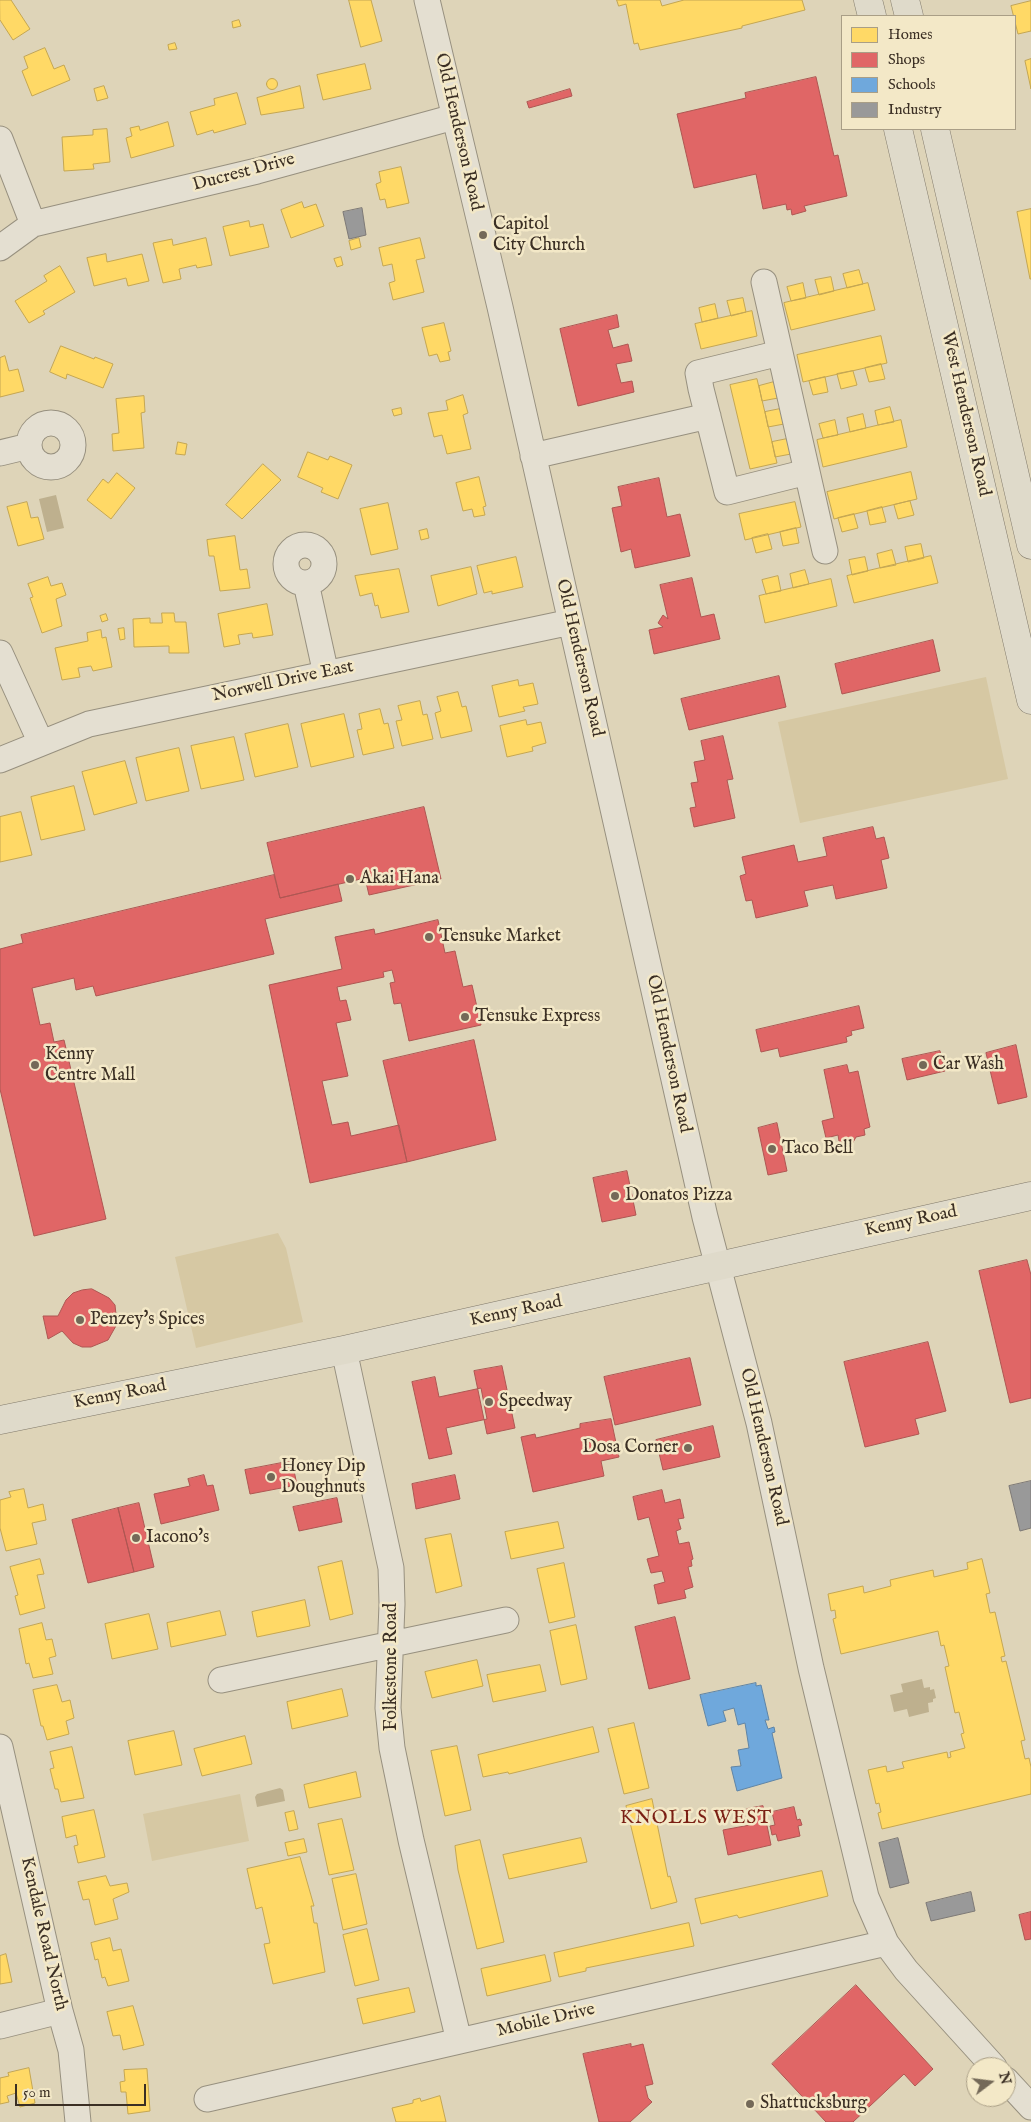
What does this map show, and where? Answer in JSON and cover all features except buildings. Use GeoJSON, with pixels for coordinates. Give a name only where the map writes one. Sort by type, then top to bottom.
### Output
{"type":"FeatureCollection","features":[{"type":"Feature","properties":{"kind":"main road"},"geometry":{"type":"LineString","coordinates":[[868,0],[872,15]]}},
{"type":"Feature","properties":{"kind":"main road"},"geometry":{"type":"LineString","coordinates":[[905,0],[909,15]]}},
{"type":"Feature","properties":{"kind":"main road","name":"West Henderson Road"},"geometry":{"type":"LineString","coordinates":[[898,130],[1031,700]]}},
{"type":"Feature","properties":{"kind":"main road","name":"West Henderson Road"},"geometry":{"type":"LineString","coordinates":[[935,130],[1031,545]]}},
{"type":"Feature","properties":{"kind":"main road","name":"Kenny Road"},"geometry":{"type":"LineString","coordinates":[[0,1420],[344,1350],[1031,1196]]}},
{"type":"Feature","properties":{"kind":"street","name":"Old Henderson Road"},"geometry":{"type":"LineString","coordinates":[[426,0],[534,456],[705,1217],[759,1423],[811,1668],[866,1897],[886,1943],[922,1989],[985,2057]]}},
{"type":"Feature","properties":{"kind":"street","name":"Ducrest Drive"},"geometry":{"type":"LineString","coordinates":[[33,224],[257,170],[454,117]]}},
{"type":"Feature","properties":{"kind":"street"},"geometry":{"type":"LineString","coordinates":[[0,139],[33,224],[0,248]]}},
{"type":"Feature","properties":{"kind":"street"},"geometry":{"type":"LineString","coordinates":[[764,282],[825,550]]}},
{"type":"Feature","properties":{"kind":"street"},"geometry":{"type":"LineString","coordinates":[[780,353],[698,373],[727,492],[807,472]]}},
{"type":"Feature","properties":{"kind":"street"},"geometry":{"type":"LineString","coordinates":[[534,456],[708,416]]}},
{"type":"Feature","properties":{"kind":"street"},"geometry":{"type":"LineString","coordinates":[[0,453],[29,446]]}},
{"type":"Feature","properties":{"kind":"street"},"geometry":{"type":"LineString","coordinates":[[306,583],[326,674]]}},
{"type":"Feature","properties":{"kind":"street","name":"Norwell Drive East"},"geometry":{"type":"LineString","coordinates":[[0,760],[89,724],[571,622]]}},
{"type":"Feature","properties":{"kind":"street"},"geometry":{"type":"LineString","coordinates":[[0,653],[41,743]]}},
{"type":"Feature","properties":{"kind":"street","name":"Folkestone Road"},"geometry":{"type":"LineString","coordinates":[[344,1350],[391,1568],[391,1645],[388,1708],[392,1748],[411,1840],[459,2041]]}},
{"type":"Feature","properties":{"kind":"street"},"geometry":{"type":"LineString","coordinates":[[221,1680],[506,1620]]}},
{"type":"Feature","properties":{"kind":"street","name":"Kendale Road North"},"geometry":{"type":"LineString","coordinates":[[0,1747],[70,2050],[75,2081],[78,2122]]}},
{"type":"Feature","properties":{"kind":"street","name":"Mobile Drive"},"geometry":{"type":"LineString","coordinates":[[207,2099],[886,1943]]}},
{"type":"Feature","properties":{"kind":"street"},"geometry":{"type":"LineString","coordinates":[[0,2026],[60,2011]]}},
{"type":"Feature","properties":{"kind":"street"},"geometry":{"type":"LineString","coordinates":[[1016,2091],[1031,2107]]}},
{"type":"Feature","properties":{"kind":"shaded area"},"geometry":{"type":"Polygon","coordinates":[[[56,495],[64,528],[47,532],[39,499],[56,495]]]}},
{"type":"Feature","properties":{"kind":"shaded area"},"geometry":{"type":"Polygon","coordinates":[[[986,677],[1008,779],[800,823],[778,722],[986,677]]]}},
{"type":"Feature","properties":{"kind":"shaded area"},"geometry":{"type":"Polygon","coordinates":[[[278,1233],[286,1248],[303,1322],[196,1348],[175,1257],[278,1233]]]}},
{"type":"Feature","properties":{"kind":"shaded area"},"geometry":{"type":"Polygon","coordinates":[[[922,1679],[924,1688],[930,1687],[930,1690],[934,1689],[936,1698],[933,1699],[933,1702],[928,1703],[929,1712],[909,1717],[907,1709],[894,1712],[890,1695],[903,1692],[901,1684],[922,1679]]]}},
{"type":"Feature","properties":{"kind":"shaded area"},"geometry":{"type":"Polygon","coordinates":[[[280,1788],[283,1790],[285,1801],[257,1807],[255,1797],[257,1794],[280,1788]]]}},
{"type":"Feature","properties":{"kind":"shaded area"},"geometry":{"type":"Polygon","coordinates":[[[240,1794],[249,1841],[152,1861],[143,1814],[240,1794]]]}},
{"type":"Feature","properties":{"kind":"place","name":"Capitol City Church"},"geometry":{"type":"Point","coordinates":[483,235]}},
{"type":"Feature","properties":{"kind":"place","name":"Akai Hana"},"geometry":{"type":"Point","coordinates":[350,879]}},
{"type":"Feature","properties":{"kind":"place","name":"Tensuke Market"},"geometry":{"type":"Point","coordinates":[429,937]}},
{"type":"Feature","properties":{"kind":"place","name":"Tensuke Express"},"geometry":{"type":"Point","coordinates":[465,1017]}},
{"type":"Feature","properties":{"kind":"place","name":"Kenny Centre Mall"},"geometry":{"type":"Point","coordinates":[35,1065]}},
{"type":"Feature","properties":{"kind":"place","name":"Car Wash"},"geometry":{"type":"Point","coordinates":[923,1065]}},
{"type":"Feature","properties":{"kind":"place","name":"Taco Bell"},"geometry":{"type":"Point","coordinates":[772,1149]}},
{"type":"Feature","properties":{"kind":"place","name":"Donatos Pizza"},"geometry":{"type":"Point","coordinates":[615,1196]}},
{"type":"Feature","properties":{"kind":"place","name":"Penzey's Spices"},"geometry":{"type":"Point","coordinates":[80,1320]}},
{"type":"Feature","properties":{"kind":"place","name":"Speedway"},"geometry":{"type":"Point","coordinates":[489,1402]}},
{"type":"Feature","properties":{"kind":"place","name":"Dosa Corner"},"geometry":{"type":"Point","coordinates":[688,1448]}},
{"type":"Feature","properties":{"kind":"place","name":"Honey Dip Doughnuts"},"geometry":{"type":"Point","coordinates":[271,1477]}},
{"type":"Feature","properties":{"kind":"place","name":"Iacono's"},"geometry":{"type":"Point","coordinates":[136,1538]}},
{"type":"Feature","properties":{"kind":"place","name":"Shattucksburg"},"geometry":{"type":"Point","coordinates":[750,2104]}},
{"type":"Feature","properties":{"kind":"district","name":"KNOLLS WEST"},"geometry":{"type":"Point","coordinates":[696,1819]}}]}
